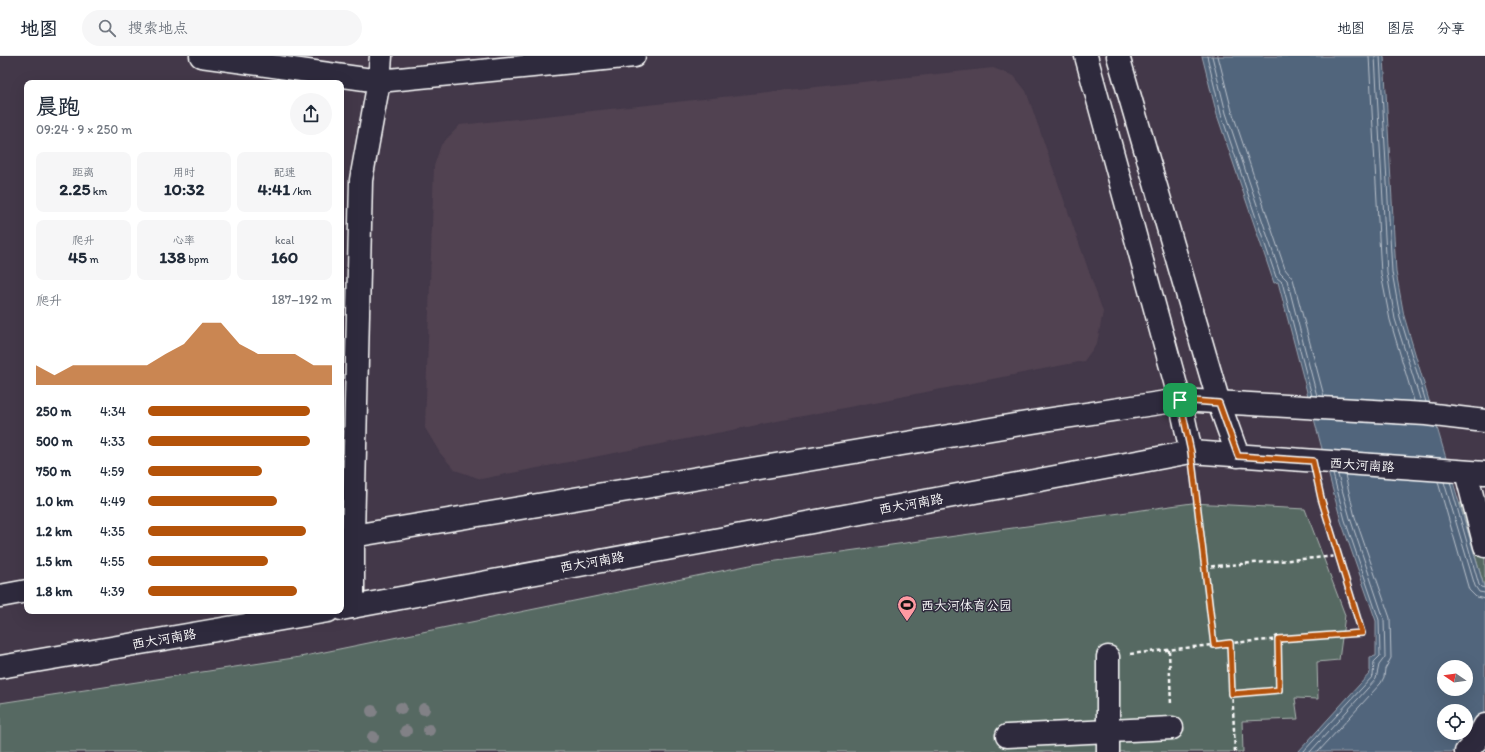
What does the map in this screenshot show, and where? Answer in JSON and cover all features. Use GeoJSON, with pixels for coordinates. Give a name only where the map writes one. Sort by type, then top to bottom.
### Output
{"type":"FeatureCollection","features":[{"type":"Feature","properties":{"kind":"street"},"geometry":{"type":"LineString","coordinates":[[201,56],[379,81],[634,56]]}},
{"type":"Feature","properties":{"kind":"street"},"geometry":{"type":"LineString","coordinates":[[347,608],[347,537],[361,180],[379,81],[381,56]]}},
{"type":"Feature","properties":{"kind":"street"},"geometry":{"type":"LineString","coordinates":[[1086,56],[1180,400],[1191,452]]}},
{"type":"Feature","properties":{"kind":"street"},"geometry":{"type":"LineString","coordinates":[[1118,56],[1219,403],[1238,456]]}},
{"type":"Feature","properties":{"kind":"street"},"geometry":{"type":"LineString","coordinates":[[347,537],[1045,420],[1180,400],[1426,414],[1485,421]]}},
{"type":"Feature","properties":{"kind":"street","name":"西大河南路"},"geometry":{"type":"LineString","coordinates":[[347,608],[1191,452],[1475,472]]}},
{"type":"Feature","properties":{"kind":"street"},"geometry":{"type":"LineString","coordinates":[[1475,472],[1485,546]]}},
{"type":"Feature","properties":{"kind":"street"},"geometry":{"type":"LineString","coordinates":[[0,596],[24,592]]}},
{"type":"Feature","properties":{"kind":"street","name":"西大河南路"},"geometry":{"type":"LineString","coordinates":[[0,667],[310,614]]}},
{"type":"Feature","properties":{"kind":"street"},"geometry":{"type":"LineString","coordinates":[[1108,657],[1108,742]]}},
{"type":"Feature","properties":{"kind":"street"},"geometry":{"type":"LineString","coordinates":[[1466,752],[1476,741],[1485,725]]}},
{"type":"Feature","properties":{"kind":"street"},"geometry":{"type":"LineString","coordinates":[[1008,736],[1108,742],[1172,728]]}},
{"type":"Feature","properties":{"kind":"path"},"geometry":{"type":"LineString","coordinates":[[1191,452],[1214,645]]}},
{"type":"Feature","properties":{"kind":"path"},"geometry":{"type":"LineString","coordinates":[[1108,657],[1230,643],[1362,633],[1321,498],[1313,461]]}},
{"type":"Feature","properties":{"kind":"path"},"geometry":{"type":"LineString","coordinates":[[1204,567],[1339,556]]}},
{"type":"Feature","properties":{"kind":"path"},"geometry":{"type":"LineString","coordinates":[[1232,694],[1279,690],[1278,639]]}},
{"type":"Feature","properties":{"kind":"path"},"geometry":{"type":"LineString","coordinates":[[1230,643],[1235,752]]}},
{"type":"Feature","properties":{"kind":"path"},"geometry":{"type":"LineString","coordinates":[[1169,650],[1172,728]]}},
{"type":"Feature","properties":{"kind":"shaded area"},"geometry":{"type":"Polygon","coordinates":[[[993,68],[1014,76],[1026,91],[1103,312],[1097,343],[1084,361],[481,479],[455,470],[440,453],[425,428],[434,166],[441,145],[460,125],[993,68]]]}},
{"type":"Feature","properties":{"kind":"green space","name":"西大河体育公园"},"geometry":{"type":"Polygon","coordinates":[[[1192,503],[1305,509],[1345,615],[1339,660],[1317,662],[1318,699],[1295,698],[1298,719],[1242,721],[1243,752],[0,752],[0,703],[300,657],[755,564],[1192,503]]]}},
{"type":"Feature","properties":{"kind":"green space"},"geometry":{"type":"Polygon","coordinates":[[[1460,503],[1485,503],[1485,590],[1460,503]]]}},
{"type":"Feature","properties":{"kind":"water"},"geometry":{"type":"Polygon","coordinates":[[[1202,56],[1384,56],[1396,272],[1404,316],[1485,590],[1485,713],[1483,719],[1473,735],[1473,704],[1437,704],[1437,740],[1470,740],[1462,752],[1298,752],[1370,673],[1370,657],[1376,656],[1376,621],[1341,521],[1278,282],[1274,283],[1217,115],[1202,56]]]}},
{"type":"Feature","properties":{"kind":"place","name":"西大河体育公园"},"geometry":{"type":"Point","coordinates":[907,622]}},
{"type":"Feature","properties":{"kind":"route"},"geometry":{"type":"LineString","coordinates":[[1180,400],[1219,403],[1238,456],[1313,461],[1321,498],[1362,633],[1278,639],[1279,690],[1232,694],[1230,643],[1214,645],[1191,452],[1180,400]]}}]}
